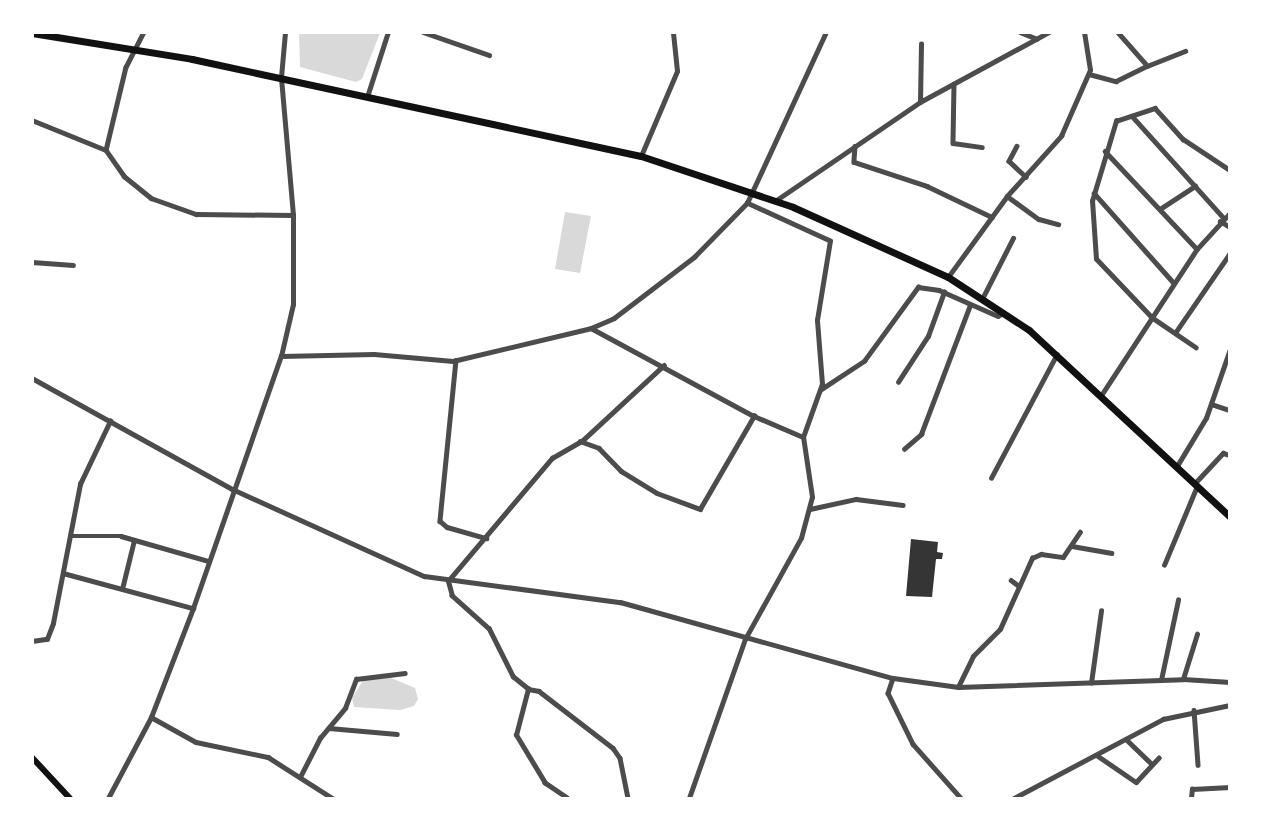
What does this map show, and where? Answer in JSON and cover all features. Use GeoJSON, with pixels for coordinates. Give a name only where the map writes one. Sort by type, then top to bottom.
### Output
{"type":"FeatureCollection","features":[{"type":"Feature","properties":{"kind":"highway"},"geometry":{"type":"LineString","coordinates":[[32,33],[136,49],[281,77],[641,156],[754,192],[948,277],[983,297],[1057,354],[1102,394],[1230,518]]}},
{"type":"Feature","properties":{"kind":"main road"},"geometry":{"type":"LineString","coordinates":[[32,757],[70,798]]}},
{"type":"Feature","properties":{"kind":"street"},"geometry":{"type":"LineString","coordinates":[[106,150],[126,67],[144,32]]}},
{"type":"Feature","properties":{"kind":"street"},"geometry":{"type":"LineString","coordinates":[[108,798],[151,717],[192,608],[232,489],[281,356],[293,304],[293,215],[281,77],[285,32]]}},
{"type":"Feature","properties":{"kind":"street"},"geometry":{"type":"LineString","coordinates":[[367,97],[388,32]]}},
{"type":"Feature","properties":{"kind":"street"},"geometry":{"type":"LineString","coordinates":[[423,32],[489,55]]}},
{"type":"Feature","properties":{"kind":"street"},"geometry":{"type":"LineString","coordinates":[[641,156],[677,71],[673,32]]}},
{"type":"Feature","properties":{"kind":"street"},"geometry":{"type":"LineString","coordinates":[[281,356],[374,354],[456,360],[591,328],[645,297],[747,203],[754,192],[826,32]]}},
{"type":"Feature","properties":{"kind":"street"},"geometry":{"type":"LineString","coordinates":[[1020,32],[1037,39]]}},
{"type":"Feature","properties":{"kind":"street"},"geometry":{"type":"LineString","coordinates":[[775,201],[920,102],[1049,32]]}},
{"type":"Feature","properties":{"kind":"street"},"geometry":{"type":"LineString","coordinates":[[948,277],[1007,196],[1061,136],[1089,74],[1084,32]]}},
{"type":"Feature","properties":{"kind":"street"},"geometry":{"type":"LineString","coordinates":[[1117,32],[1147,66]]}},
{"type":"Feature","properties":{"kind":"street"},"geometry":{"type":"LineString","coordinates":[[920,102],[921,44]]}},
{"type":"Feature","properties":{"kind":"street"},"geometry":{"type":"LineString","coordinates":[[1089,74],[1116,81],[1185,51]]}},
{"type":"Feature","properties":{"kind":"street"},"geometry":{"type":"LineString","coordinates":[[954,84],[953,143],[982,147]]}},
{"type":"Feature","properties":{"kind":"street"},"geometry":{"type":"LineString","coordinates":[[1196,348],[1152,318],[1096,259],[1094,193],[1105,151],[1116,121],[1155,108],[1183,139],[1229,168]]}},
{"type":"Feature","properties":{"kind":"street"},"geometry":{"type":"LineString","coordinates":[[1132,116],[1230,227]]}},
{"type":"Feature","properties":{"kind":"street"},"geometry":{"type":"LineString","coordinates":[[32,120],[106,150],[138,188],[175,208],[210,216],[293,215]]}},
{"type":"Feature","properties":{"kind":"street"},"geometry":{"type":"LineString","coordinates":[[855,146],[854,162],[927,186],[992,217]]}},
{"type":"Feature","properties":{"kind":"street"},"geometry":{"type":"LineString","coordinates":[[1017,146],[1009,161],[1026,177]]}},
{"type":"Feature","properties":{"kind":"street"},"geometry":{"type":"LineString","coordinates":[[1105,151],[1197,248]]}},
{"type":"Feature","properties":{"kind":"street"},"geometry":{"type":"LineString","coordinates":[[1160,209],[1195,186]]}},
{"type":"Feature","properties":{"kind":"street"},"geometry":{"type":"LineString","coordinates":[[1094,193],[1174,284]]}},
{"type":"Feature","properties":{"kind":"street"},"geometry":{"type":"LineString","coordinates":[[1007,196],[1039,218],[1058,224]]}},
{"type":"Feature","properties":{"kind":"street"},"geometry":{"type":"LineString","coordinates":[[689,798],[745,639],[785,570],[810,509],[812,482],[803,437],[820,390],[817,320],[830,241],[747,203]]}},
{"type":"Feature","properties":{"kind":"street"},"geometry":{"type":"LineString","coordinates":[[1102,394],[1197,248],[1222,219],[1230,213]]}},
{"type":"Feature","properties":{"kind":"street"},"geometry":{"type":"LineString","coordinates":[[983,297],[1013,238]]}},
{"type":"Feature","properties":{"kind":"street"},"geometry":{"type":"LineString","coordinates":[[1175,333],[1230,253]]}},
{"type":"Feature","properties":{"kind":"street"},"geometry":{"type":"LineString","coordinates":[[32,262],[73,265]]}},
{"type":"Feature","properties":{"kind":"street"},"geometry":{"type":"LineString","coordinates":[[820,390],[864,361],[915,289],[944,292],[998,316],[1004,313]]}},
{"type":"Feature","properties":{"kind":"street"},"geometry":{"type":"LineString","coordinates":[[898,382],[928,336],[944,292]]}},
{"type":"Feature","properties":{"kind":"street"},"geometry":{"type":"LineString","coordinates":[[904,449],[921,434],[970,305]]}},
{"type":"Feature","properties":{"kind":"street"},"geometry":{"type":"LineString","coordinates":[[591,328],[664,365],[754,416],[803,437]]}},
{"type":"Feature","properties":{"kind":"street"},"geometry":{"type":"LineString","coordinates":[[1177,466],[1211,404],[1220,366],[1230,349]]}},
{"type":"Feature","properties":{"kind":"street"},"geometry":{"type":"LineString","coordinates":[[991,478],[1057,354]]}},
{"type":"Feature","properties":{"kind":"street"},"geometry":{"type":"LineString","coordinates":[[456,360],[440,521],[447,527],[486,538]]}},
{"type":"Feature","properties":{"kind":"street"},"geometry":{"type":"LineString","coordinates":[[448,581],[552,458],[580,441],[664,365]]}},
{"type":"Feature","properties":{"kind":"street"},"geometry":{"type":"LineString","coordinates":[[32,378],[232,489],[383,560],[448,581],[620,602],[745,639],[893,678],[958,687],[1183,679],[1230,682]]}},
{"type":"Feature","properties":{"kind":"street"},"geometry":{"type":"LineString","coordinates":[[1211,404],[1230,410]]}},
{"type":"Feature","properties":{"kind":"street"},"geometry":{"type":"LineString","coordinates":[[580,441],[599,448],[621,471],[657,493],[700,509],[754,416]]}},
{"type":"Feature","properties":{"kind":"street"},"geometry":{"type":"LineString","coordinates":[[32,641],[47,639],[86,466],[110,421]]}},
{"type":"Feature","properties":{"kind":"street"},"geometry":{"type":"LineString","coordinates":[[1164,565],[1196,484],[1223,453],[1230,455]]}},
{"type":"Feature","properties":{"kind":"street"},"geometry":{"type":"LineString","coordinates":[[810,509],[856,499],[903,505]]}},
{"type":"Feature","properties":{"kind":"street"},"geometry":{"type":"LineString","coordinates":[[958,687],[973,656],[1000,629],[1035,555],[1063,557],[1080,532]]}},
{"type":"Feature","properties":{"kind":"street"},"geometry":{"type":"LineString","coordinates":[[70,536],[134,540],[208,561]]}},
{"type":"Feature","properties":{"kind":"street"},"geometry":{"type":"LineString","coordinates":[[122,589],[134,540]]}},
{"type":"Feature","properties":{"kind":"street"},"geometry":{"type":"LineString","coordinates":[[1072,546],[1112,553]]}},
{"type":"Feature","properties":{"kind":"street"},"geometry":{"type":"LineString","coordinates":[[63,573],[192,608]]}},
{"type":"Feature","properties":{"kind":"street"},"geometry":{"type":"LineString","coordinates":[[1011,580],[1020,586]]}},
{"type":"Feature","properties":{"kind":"street"},"geometry":{"type":"LineString","coordinates":[[448,581],[452,596],[489,628],[513,677],[528,688],[538,691],[613,748],[620,758],[628,798]]}},
{"type":"Feature","properties":{"kind":"street"},"geometry":{"type":"LineString","coordinates":[[1161,680],[1178,600]]}},
{"type":"Feature","properties":{"kind":"street"},"geometry":{"type":"LineString","coordinates":[[1091,683],[1101,611]]}},
{"type":"Feature","properties":{"kind":"street"},"geometry":{"type":"LineString","coordinates":[[1183,679],[1197,634]]}},
{"type":"Feature","properties":{"kind":"street"},"geometry":{"type":"LineString","coordinates":[[300,777],[329,728],[345,708],[356,679],[405,673]]}},
{"type":"Feature","properties":{"kind":"street"},"geometry":{"type":"LineString","coordinates":[[893,678],[888,693],[913,744],[961,798]]}},
{"type":"Feature","properties":{"kind":"street"},"geometry":{"type":"LineString","coordinates":[[528,688],[516,735],[546,783],[566,798]]}},
{"type":"Feature","properties":{"kind":"street"},"geometry":{"type":"LineString","coordinates":[[1014,798],[1098,756],[1163,719],[1194,710],[1230,705]]}},
{"type":"Feature","properties":{"kind":"street"},"geometry":{"type":"LineString","coordinates":[[1194,710],[1198,765]]}},
{"type":"Feature","properties":{"kind":"street"},"geometry":{"type":"LineString","coordinates":[[151,717],[196,742],[268,757],[332,798]]}},
{"type":"Feature","properties":{"kind":"street"},"geometry":{"type":"LineString","coordinates":[[329,728],[397,734]]}},
{"type":"Feature","properties":{"kind":"street"},"geometry":{"type":"LineString","coordinates":[[1126,739],[1152,764]]}},
{"type":"Feature","properties":{"kind":"street"},"geometry":{"type":"LineString","coordinates":[[1098,756],[1136,782],[1158,758]]}},
{"type":"Feature","properties":{"kind":"street"},"geometry":{"type":"LineString","coordinates":[[1191,798],[1192,789],[1230,787]]}},
{"type":"Feature","properties":{"kind":"shaded area"},"geometry":{"type":"Polygon","coordinates":[[[299,32],[380,33],[362,79],[356,82],[300,67],[299,32]]]}},
{"type":"Feature","properties":{"kind":"shaded area"},"geometry":{"type":"Polygon","coordinates":[[[565,212],[591,216],[580,273],[555,269],[565,212]]]}},
{"type":"Feature","properties":{"kind":"shaded area"},"geometry":{"type":"Polygon","coordinates":[[[391,678],[415,688],[418,699],[414,706],[400,710],[354,707],[352,698],[364,679],[391,678]]]}},
{"type":"Feature","properties":{"kind":"building"},"geometry":{"type":"Polygon","coordinates":[[[911,539],[938,542],[937,552],[943,553],[942,559],[936,559],[932,597],[906,596],[911,539]]]}}]}
